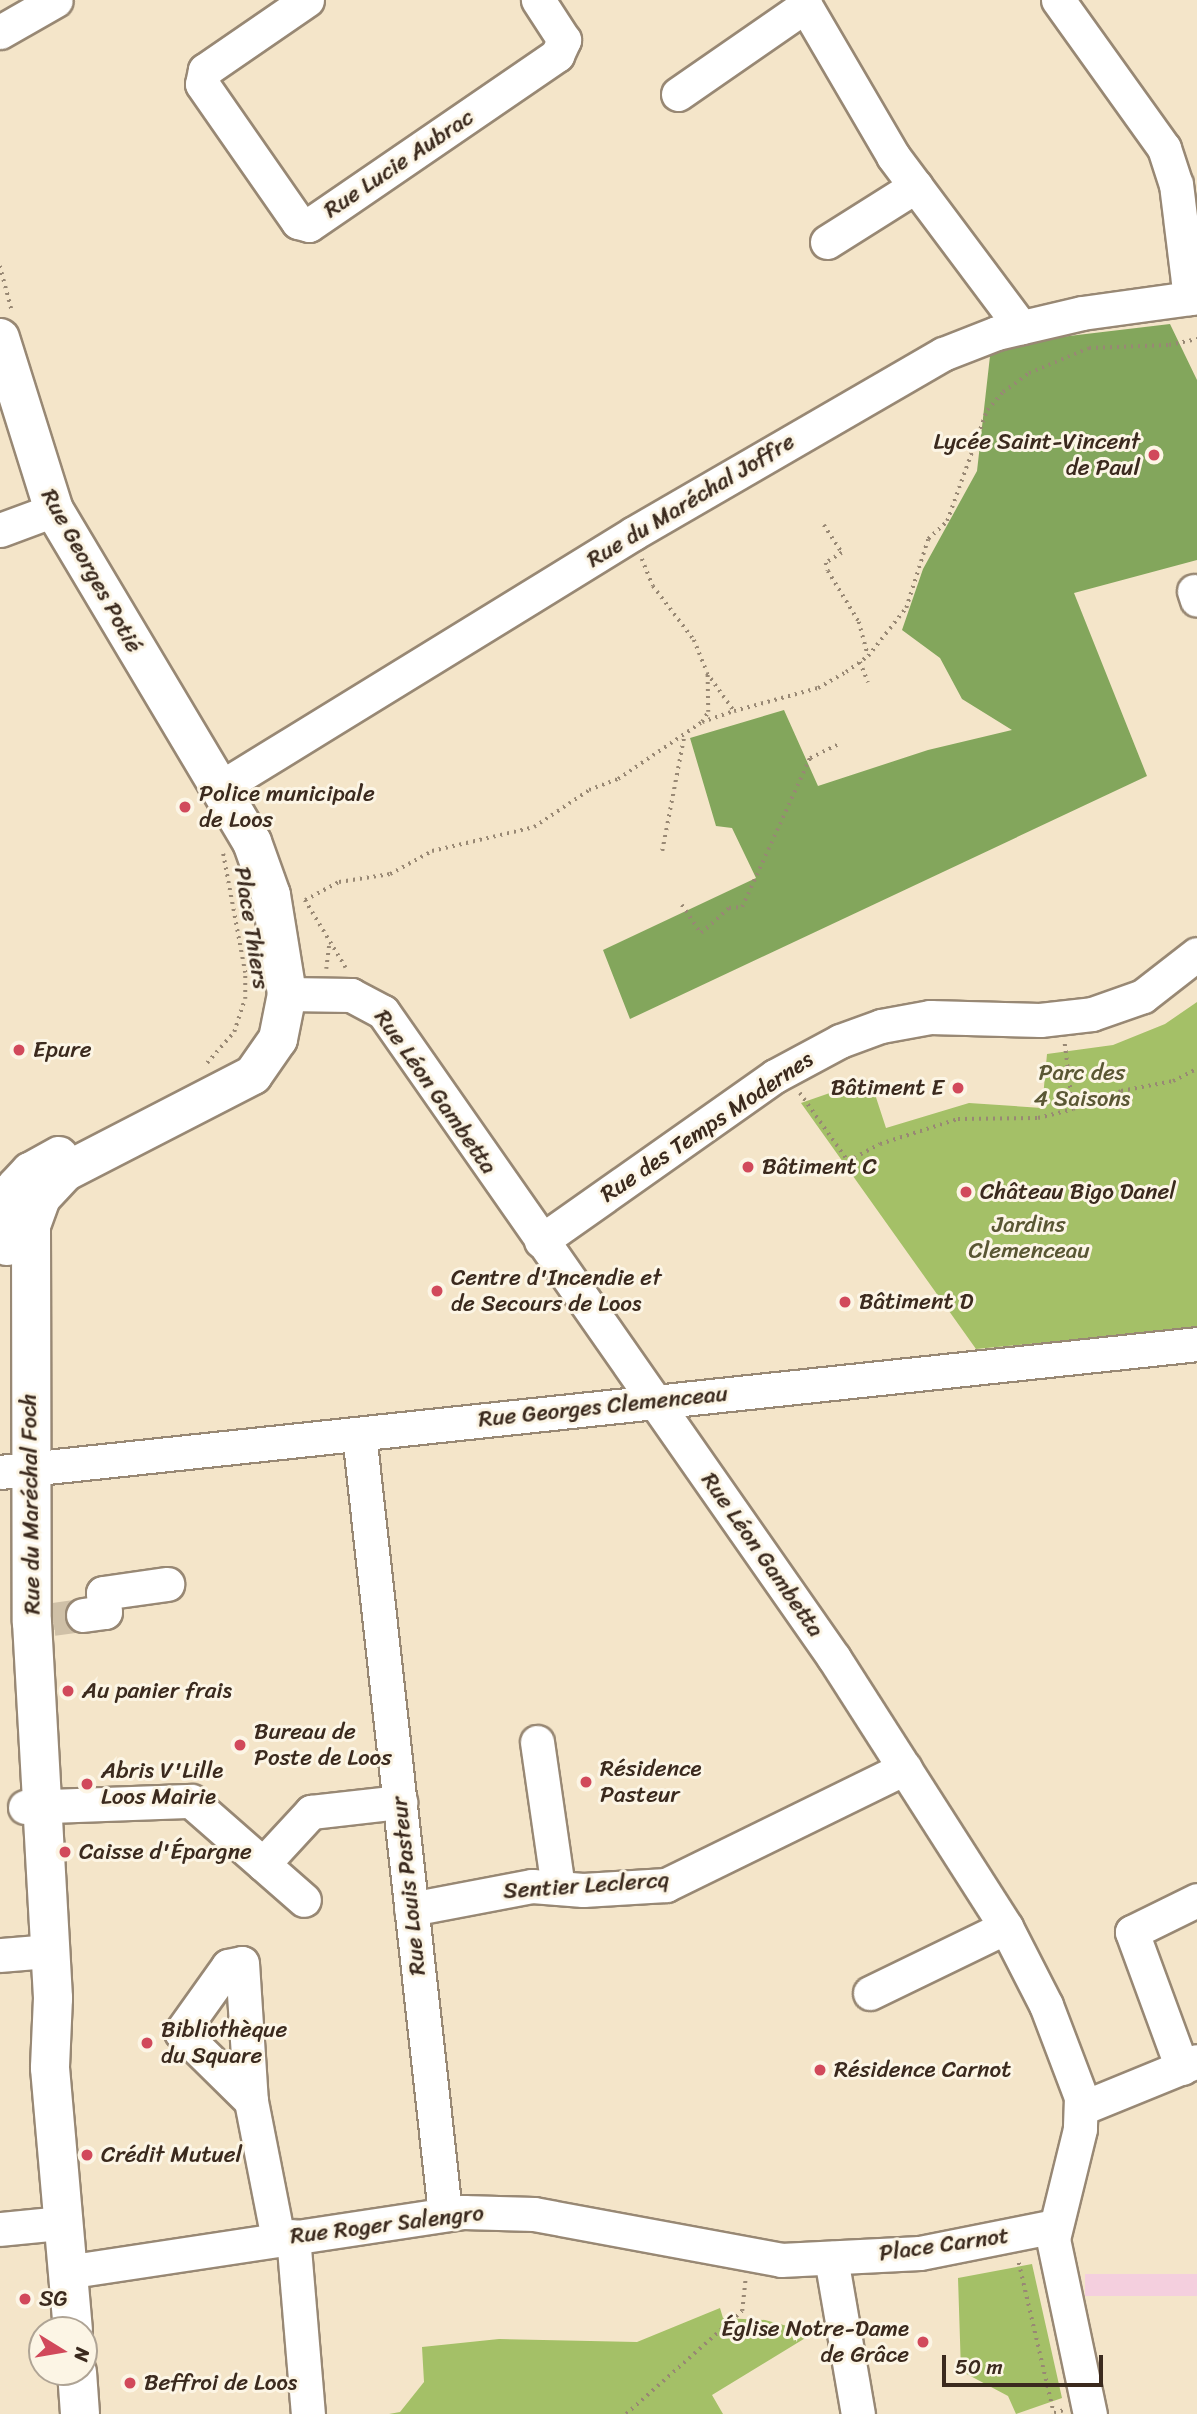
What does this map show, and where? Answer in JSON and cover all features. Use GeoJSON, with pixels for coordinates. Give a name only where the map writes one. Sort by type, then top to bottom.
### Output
{"type":"FeatureCollection","features":[{"type":"Feature","properties":{"kind":"main road","name":"Rue Georges Potié"},"geometry":{"type":"LineString","coordinates":[[0,338],[54,510],[218,789]]}},
{"type":"Feature","properties":{"kind":"main road","name":"Place Thiers"},"geometry":{"type":"LineString","coordinates":[[218,789],[246,831],[265,875],[287,995],[278,1039],[229,1069]]}},
{"type":"Feature","properties":{"kind":"main road","name":"Place Thiers"},"geometry":{"type":"LineString","coordinates":[[218,789],[240,856],[262,985],[254,1032],[229,1069]]}},
{"type":"Feature","properties":{"kind":"main road","name":"Rue du Maréchal Foch"},"geometry":{"type":"LineString","coordinates":[[71,2316],[61,2223],[50,2068],[54,2012],[27,1953],[32,1806],[46,1620],[13,1470],[14,1211],[30,1172],[229,1069]]}},
{"type":"Feature","properties":{"kind":"main road"},"geometry":{"type":"LineString","coordinates":[[78,2386],[80,2414]]}},
{"type":"Feature","properties":{"kind":"street"},"geometry":{"type":"LineString","coordinates":[[0,32],[56,0]]}},
{"type":"Feature","properties":{"kind":"street","name":"Rue Lucie Aubrac"},"geometry":{"type":"LineString","coordinates":[[307,0],[205,70],[202,85],[298,222],[309,225],[558,55],[564,40],[538,0]]}},
{"type":"Feature","properties":{"kind":"street"},"geometry":{"type":"LineString","coordinates":[[1058,0],[1158,137],[1170,161],[1194,298]]}},
{"type":"Feature","properties":{"kind":"street"},"geometry":{"type":"LineString","coordinates":[[678,94],[803,3],[916,187],[1021,327]]}},
{"type":"Feature","properties":{"kind":"street"},"geometry":{"type":"LineString","coordinates":[[827,242],[916,187]]}},
{"type":"Feature","properties":{"kind":"street","name":"Rue du Maréchal Joffre"},"geometry":{"type":"LineString","coordinates":[[218,789],[635,533],[929,361],[1021,327],[1082,313],[1194,298]]}},
{"type":"Feature","properties":{"kind":"street"},"geometry":{"type":"LineString","coordinates":[[0,530],[54,510]]}},
{"type":"Feature","properties":{"kind":"street","name":"Rue des Temps Modernes"},"geometry":{"type":"LineString","coordinates":[[541,1241],[775,1076],[841,1041],[881,1026],[930,1017],[1040,1020],[1092,1014],[1143,996],[1197,954]]}},
{"type":"Feature","properties":{"kind":"street","name":"Rue Léon Gambetta"},"geometry":{"type":"LineString","coordinates":[[287,995],[351,995],[383,1012],[834,1658],[905,1768],[1006,1927],[1046,2005],[1082,2108]]}},
{"type":"Feature","properties":{"kind":"street","name":"Rue Georges Clemenceau"},"geometry":{"type":"LineString","coordinates":[[13,1470],[1197,1344]]}},
{"type":"Feature","properties":{"kind":"street","name":"Rue Louis Pasteur"},"geometry":{"type":"LineString","coordinates":[[359,1434],[445,2213]]}},
{"type":"Feature","properties":{"kind":"street"},"geometry":{"type":"LineString","coordinates":[[46,1620],[105,1612],[103,1593],[167,1584]]}},
{"type":"Feature","properties":{"kind":"street"},"geometry":{"type":"LineString","coordinates":[[537,1742],[558,1887]]}},
{"type":"Feature","properties":{"kind":"street","name":"Sentier Leclercq"},"geometry":{"type":"LineString","coordinates":[[411,1909],[523,1887],[583,1890],[674,1883],[905,1768]]}},
{"type":"Feature","properties":{"kind":"street"},"geometry":{"type":"LineString","coordinates":[[32,1806],[191,1801],[304,1900]]}},
{"type":"Feature","properties":{"kind":"street"},"geometry":{"type":"LineString","coordinates":[[264,1864],[311,1812],[400,1802]]}},
{"type":"Feature","properties":{"kind":"street"},"geometry":{"type":"LineString","coordinates":[[1088,2408],[1053,2254],[1055,2226],[1082,2108],[1189,2065],[1132,1932],[1197,1900]]}},
{"type":"Feature","properties":{"kind":"street"},"geometry":{"type":"LineString","coordinates":[[870,1993],[1006,1927]]}},
{"type":"Feature","properties":{"kind":"street"},"geometry":{"type":"LineString","coordinates":[[251,2101],[285,2237],[307,2414]]}},
{"type":"Feature","properties":{"kind":"street","name":"Rue Roger Salengro"},"geometry":{"type":"LineString","coordinates":[[66,2272],[445,2213],[534,2214],[751,2270],[831,2258]]}},
{"type":"Feature","properties":{"kind":"street"},"geometry":{"type":"LineString","coordinates":[[0,2229],[61,2223]]}},
{"type":"Feature","properties":{"kind":"street","name":"Place Carnot"},"geometry":{"type":"LineString","coordinates":[[831,2258],[920,2253],[1055,2226]]}},
{"type":"Feature","properties":{"kind":"street"},"geometry":{"type":"LineString","coordinates":[[831,2258],[858,2414]]}},
{"type":"Feature","properties":{"kind":"path"},"geometry":{"type":"LineString","coordinates":[[305,900],[339,882],[390,874],[432,851],[534,827],[589,790],[655,758],[702,722],[818,688],[860,662],[868,656],[906,608],[928,539],[947,520],[987,410],[1003,392],[1029,373],[1089,348],[1169,345],[1197,339]]}},
{"type":"Feature","properties":{"kind":"path"},"geometry":{"type":"LineString","coordinates":[[824,525],[842,553],[826,563],[828,571],[859,622],[868,656]]}},
{"type":"Feature","properties":{"kind":"path"},"geometry":{"type":"LineString","coordinates":[[635,533],[653,586],[694,640],[708,673],[734,711]]}},
{"type":"Feature","properties":{"kind":"path"},"geometry":{"type":"LineString","coordinates":[[860,662],[867,682]]}},
{"type":"Feature","properties":{"kind":"path"},"geometry":{"type":"LineString","coordinates":[[702,722],[708,712],[708,673]]}},
{"type":"Feature","properties":{"kind":"path"},"geometry":{"type":"LineString","coordinates":[[662,851],[684,735]]}},
{"type":"Feature","properties":{"kind":"path"},"geometry":{"type":"LineString","coordinates":[[682,905],[701,933],[729,908],[741,907],[810,758],[839,744]]}},
{"type":"Feature","properties":{"kind":"path"},"geometry":{"type":"LineString","coordinates":[[221,846],[244,973],[245,999],[234,1032],[229,1069]]}},
{"type":"Feature","properties":{"kind":"path"},"geometry":{"type":"LineString","coordinates":[[1064,1042],[1073,1109]]}},
{"type":"Feature","properties":{"kind":"path"},"geometry":{"type":"LineString","coordinates":[[1053,1043],[1072,1042]]}},
{"type":"Feature","properties":{"kind":"path"},"geometry":{"type":"LineString","coordinates":[[806,1084],[797,1089],[848,1161],[880,1144],[958,1119],[1038,1118],[1073,1109],[1121,1091],[1173,1081],[1197,1069]]}},
{"type":"Feature","properties":{"kind":"path"},"geometry":{"type":"LineString","coordinates":[[1009,2264],[1022,2262],[1054,2413],[1088,2408]]}},
{"type":"Feature","properties":{"kind":"path"},"geometry":{"type":"LineString","coordinates":[[626,2414],[742,2311],[751,2270]]}},
{"type":"Feature","properties":{"kind":"shaded area"},"geometry":{"type":"Polygon","coordinates":[[[1085,2274],[1197,2274],[1197,2296],[1085,2296],[1085,2274]]]}},
{"type":"Feature","properties":{"kind":"green space"},"geometry":{"type":"Polygon","coordinates":[[[1170,324],[1197,380],[1197,560],[1074,593],[1147,776],[630,1019],[603,950],[756,878],[732,828],[716,826],[690,738],[784,710],[818,786],[928,750],[1012,730],[962,699],[940,658],[902,630],[923,569],[977,471],[990,356],[1027,341],[1170,324]]]}},
{"type":"Feature","properties":{"kind":"green space","name":"Jardins Clemenceau"},"geometry":{"type":"Polygon","coordinates":[[[1197,1002],[1197,1328],[976,1349],[801,1103],[870,1079],[886,1128],[969,1103],[1042,1108],[1047,1054],[1113,1045],[1165,1024],[1197,1002]]]}},
{"type":"Feature","properties":{"kind":"green space"},"geometry":{"type":"Polygon","coordinates":[[[1032,2264],[1062,2398],[1016,2414],[1008,2396],[961,2371],[958,2278],[1032,2264]]]}},
{"type":"Feature","properties":{"kind":"green space"},"geometry":{"type":"Polygon","coordinates":[[[720,2308],[723,2318],[765,2320],[802,2330],[807,2337],[712,2395],[723,2414],[389,2414],[400,2412],[424,2382],[422,2347],[499,2339],[637,2342],[720,2308]]]}},
{"type":"Feature","properties":{"kind":"tunnel"},"geometry":{"type":"LineString","coordinates":[[53,1619],[83,1615]]}},
{"type":"Feature","properties":{"kind":"place","name":"Lycée Saint-Vincent de Paul"},"geometry":{"type":"Point","coordinates":[1154,455]}},
{"type":"Feature","properties":{"kind":"place","name":"Police municipale de Loos"},"geometry":{"type":"Point","coordinates":[185,807]}},
{"type":"Feature","properties":{"kind":"place","name":"Epure"},"geometry":{"type":"Point","coordinates":[19,1050]}},
{"type":"Feature","properties":{"kind":"place","name":"Bâtiment E"},"geometry":{"type":"Point","coordinates":[958,1088]}},
{"type":"Feature","properties":{"kind":"place","name":"Bâtiment C"},"geometry":{"type":"Point","coordinates":[748,1167]}},
{"type":"Feature","properties":{"kind":"place","name":"Château Bigo Danel"},"geometry":{"type":"Point","coordinates":[966,1192]}},
{"type":"Feature","properties":{"kind":"place","name":"Centre d'Incendie et de Secours de Loos"},"geometry":{"type":"Point","coordinates":[437,1291]}},
{"type":"Feature","properties":{"kind":"place","name":"Bâtiment D"},"geometry":{"type":"Point","coordinates":[845,1302]}},
{"type":"Feature","properties":{"kind":"place","name":"Au panier frais"},"geometry":{"type":"Point","coordinates":[68,1691]}},
{"type":"Feature","properties":{"kind":"place","name":"Bureau de Poste de Loos"},"geometry":{"type":"Point","coordinates":[240,1745]}},
{"type":"Feature","properties":{"kind":"place","name":"Résidence Pasteur"},"geometry":{"type":"Point","coordinates":[586,1782]}},
{"type":"Feature","properties":{"kind":"place","name":"Abris V'Lille Loos Mairie"},"geometry":{"type":"Point","coordinates":[87,1784]}},
{"type":"Feature","properties":{"kind":"place","name":"Caisse d'Épargne"},"geometry":{"type":"Point","coordinates":[65,1852]}},
{"type":"Feature","properties":{"kind":"place","name":"Bibliothèque du Square"},"geometry":{"type":"Point","coordinates":[147,2043]}},
{"type":"Feature","properties":{"kind":"place","name":"Résidence Carnot"},"geometry":{"type":"Point","coordinates":[820,2070]}},
{"type":"Feature","properties":{"kind":"place","name":"Crédit Mutuel"},"geometry":{"type":"Point","coordinates":[87,2155]}},
{"type":"Feature","properties":{"kind":"place","name":"SG"},"geometry":{"type":"Point","coordinates":[25,2299]}},
{"type":"Feature","properties":{"kind":"place","name":"Église Notre-Dame de Grâce"},"geometry":{"type":"Point","coordinates":[923,2342]}},
{"type":"Feature","properties":{"kind":"place","name":"Beffroi de Loos"},"geometry":{"type":"Point","coordinates":[130,2383]}},
{"type":"Feature","properties":{"kind":"park label","name":"Parc des 4 Saisons"},"geometry":{"type":"Point","coordinates":[1082,1086]}}]}
